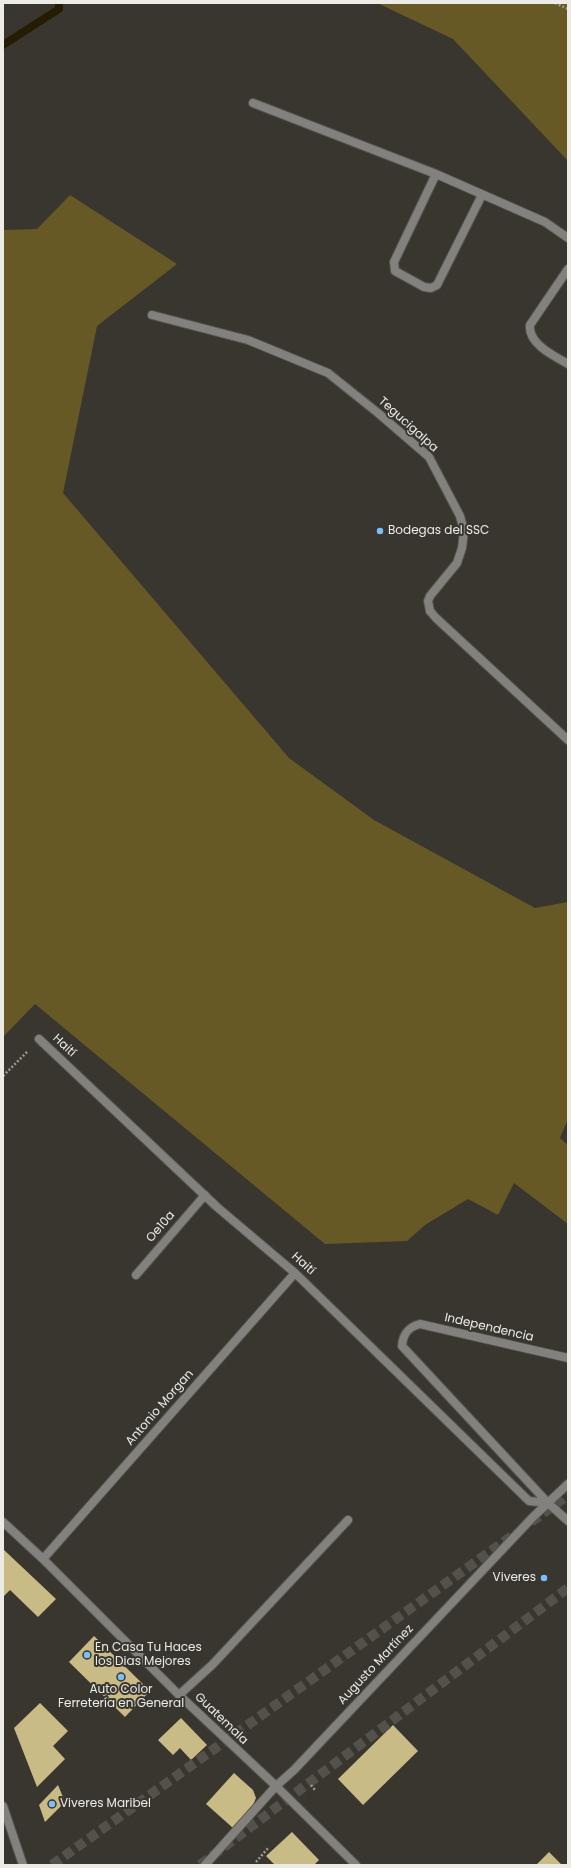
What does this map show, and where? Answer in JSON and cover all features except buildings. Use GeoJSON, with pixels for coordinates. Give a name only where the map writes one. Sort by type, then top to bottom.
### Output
{"type":"FeatureCollection","features":[{"type":"Feature","properties":{"kind":"street"},"geometry":{"type":"LineString","coordinates":[[252,103],[436,174],[545,222],[568,238]]}},
{"type":"Feature","properties":{"kind":"street"},"geometry":{"type":"LineString","coordinates":[[436,174],[394,262],[395,271],[424,288],[431,288],[437,285],[482,195]]}},
{"type":"Feature","properties":{"kind":"street"},"geometry":{"type":"LineString","coordinates":[[568,269],[530,325],[530,332],[532,337],[550,353],[568,364]]}},
{"type":"Feature","properties":{"kind":"street","name":"Tegucigalpa"},"geometry":{"type":"LineString","coordinates":[[152,316],[248,340],[328,373],[378,413],[429,457],[460,516],[464,531],[462,548],[457,563],[430,596],[428,601],[430,611],[568,740]]}},
{"type":"Feature","properties":{"kind":"street","name":"Haití"},"geometry":{"type":"LineString","coordinates":[[39,1039],[205,1196],[295,1273],[529,1500],[548,1503]]}},
{"type":"Feature","properties":{"kind":"street","name":"Oe10a"},"geometry":{"type":"LineString","coordinates":[[136,1275],[205,1196]]}},
{"type":"Feature","properties":{"kind":"street","name":"Antonio Morgan"},"geometry":{"type":"LineString","coordinates":[[43,1559],[295,1273]]}},
{"type":"Feature","properties":{"kind":"street","name":"Independencia"},"geometry":{"type":"LineString","coordinates":[[548,1503],[402,1346],[403,1338],[412,1326],[420,1324],[568,1358]]}},
{"type":"Feature","properties":{"kind":"street","name":"Augusto Martínez"},"geometry":{"type":"LineString","coordinates":[[205,1865],[276,1786],[294,1770],[548,1503],[568,1484]]}},
{"type":"Feature","properties":{"kind":"street"},"geometry":{"type":"LineString","coordinates":[[548,1503],[568,1521]]}},
{"type":"Feature","properties":{"kind":"street"},"geometry":{"type":"LineString","coordinates":[[179,1695],[212,1665],[348,1520]]}},
{"type":"Feature","properties":{"kind":"street","name":"Guatemala"},"geometry":{"type":"LineString","coordinates":[[3,1522],[43,1559],[179,1695],[276,1786],[356,1865]]}},
{"type":"Feature","properties":{"kind":"street"},"geometry":{"type":"LineString","coordinates":[[3,1806],[23,1865]]}},
{"type":"Feature","properties":{"kind":"path"},"geometry":{"type":"LineString","coordinates":[[555,3],[568,9]]}},
{"type":"Feature","properties":{"kind":"path"},"geometry":{"type":"LineString","coordinates":[[3,1076],[39,1039]]}},
{"type":"Feature","properties":{"kind":"path"},"geometry":{"type":"LineString","coordinates":[[311,1785],[315,1790]]}},
{"type":"Feature","properties":{"kind":"path"},"geometry":{"type":"LineString","coordinates":[[256,1862],[269,1847]]}},
{"type":"Feature","properties":{"kind":"shaded area"},"geometry":{"type":"Polygon","coordinates":[[[377,3],[568,3],[568,161],[453,39],[377,3]]]}},
{"type":"Feature","properties":{"kind":"shaded area"},"geometry":{"type":"Polygon","coordinates":[[[70,195],[177,264],[97,326],[63,493],[289,758],[374,820],[535,908],[568,902],[568,1119],[560,1138],[568,1145],[568,1224],[514,1183],[498,1215],[468,1199],[425,1225],[407,1241],[325,1244],[35,1004],[3,1037],[3,230],[37,229],[70,195]]]}},
{"type":"Feature","properties":{"kind":"waterway"},"geometry":{"type":"LineString","coordinates":[[3,45],[59,9],[59,3]]}},
{"type":"Feature","properties":{"kind":"tunnel"},"geometry":{"type":"LineString","coordinates":[[531,1522],[568,1495]]}},
{"type":"Feature","properties":{"kind":"tunnel"},"geometry":{"type":"LineString","coordinates":[[52,1865],[516,1533]]}},
{"type":"Feature","properties":{"kind":"tunnel"},"geometry":{"type":"LineString","coordinates":[[200,1865],[568,1588]]}},
{"type":"Feature","properties":{"kind":"place","name":"Bodegas del SSC"},"geometry":{"type":"Point","coordinates":[380,531]}},
{"type":"Feature","properties":{"kind":"place","name":"Viveres"},"geometry":{"type":"Point","coordinates":[544,1578]}},
{"type":"Feature","properties":{"kind":"place","name":"En Casa Tu Haces los Dias Mejores"},"geometry":{"type":"Point","coordinates":[87,1655]}},
{"type":"Feature","properties":{"kind":"place","name":"Auto Color Ferretería en General"},"geometry":{"type":"Point","coordinates":[121,1677]}},
{"type":"Feature","properties":{"kind":"place","name":"Viveres Maribel"},"geometry":{"type":"Point","coordinates":[52,1804]}}]}
